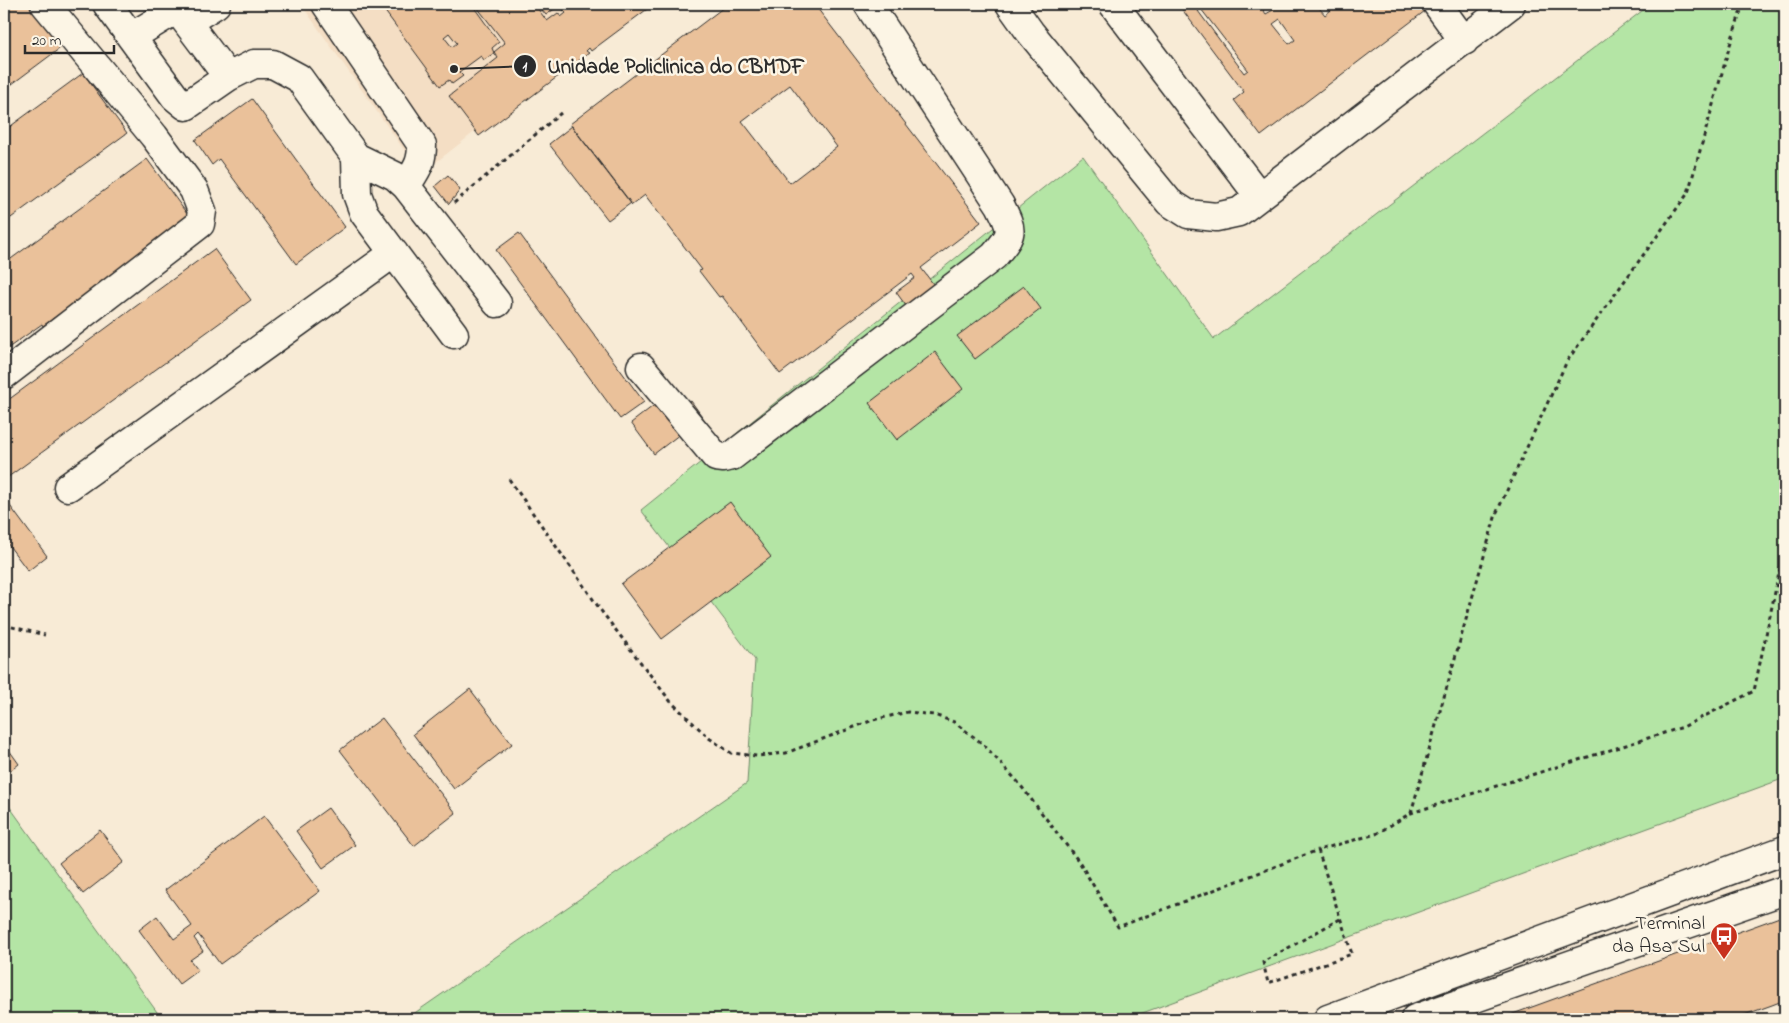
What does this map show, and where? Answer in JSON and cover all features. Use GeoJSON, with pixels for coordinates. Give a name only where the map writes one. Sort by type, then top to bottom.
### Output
{"type":"FeatureCollection","features":[{"type":"Feature","properties":{"kind":"street"},"geometry":{"type":"LineString","coordinates":[[4,375],[200,224],[202,210],[194,190],[154,136],[45,4]]}},
{"type":"Feature","properties":{"kind":"street"},"geometry":{"type":"LineString","coordinates":[[107,4],[176,97],[186,106]]}},
{"type":"Feature","properties":{"kind":"street"},"geometry":{"type":"LineString","coordinates":[[131,37],[179,12],[216,4]]}},
{"type":"Feature","properties":{"kind":"street"},"geometry":{"type":"LineString","coordinates":[[326,4],[422,145],[422,158],[417,170],[406,186]]}},
{"type":"Feature","properties":{"kind":"street"},"geometry":{"type":"LineString","coordinates":[[641,367],[716,457],[732,456],[994,256],[1009,238],[1010,225],[1000,205],[868,4]]}},
{"type":"Feature","properties":{"kind":"street"},"geometry":{"type":"LineString","coordinates":[[1010,4],[1030,32],[1168,202],[1188,214],[1216,217],[1239,212],[1512,4]]}},
{"type":"Feature","properties":{"kind":"street"},"geometry":{"type":"LineString","coordinates":[[1114,4],[1259,196]]}},
{"type":"Feature","properties":{"kind":"street"},"geometry":{"type":"LineString","coordinates":[[1437,4],[1464,40]]}},
{"type":"Feature","properties":{"kind":"street"},"geometry":{"type":"LineString","coordinates":[[179,12],[228,76]]}},
{"type":"Feature","properties":{"kind":"street"},"geometry":{"type":"LineString","coordinates":[[154,136],[186,106],[228,76],[254,64],[273,64],[299,78],[356,157],[395,176],[406,186],[497,303]]}},
{"type":"Feature","properties":{"kind":"street"},"geometry":{"type":"LineString","coordinates":[[356,157],[357,194],[364,212],[454,334]]}},
{"type":"Feature","properties":{"kind":"street"},"geometry":{"type":"LineString","coordinates":[[68,487],[394,253]]}},
{"type":"Feature","properties":{"kind":"street"},"geometry":{"type":"LineString","coordinates":[[1328,1019],[1785,850]]}},
{"type":"Feature","properties":{"kind":"street"},"geometry":{"type":"LineString","coordinates":[[1415,1019],[1785,890]]}},
{"type":"Feature","properties":{"kind":"path"},"geometry":{"type":"LineString","coordinates":[[1411,813],[1496,514],[1567,361],[1688,193],[1728,48],[1743,4]]}},
{"type":"Feature","properties":{"kind":"path"},"geometry":{"type":"LineString","coordinates":[[432,221],[561,113]]}},
{"type":"Feature","properties":{"kind":"path"},"geometry":{"type":"LineString","coordinates":[[509,479],[602,612],[671,702],[709,738],[731,752],[757,756],[786,752],[873,720],[908,712],[934,715],[954,722],[984,744],[1018,782],[1080,863],[1118,927],[1318,850],[1376,834],[1411,813],[1683,727],[1754,692],[1785,545]]}},
{"type":"Feature","properties":{"kind":"path"},"geometry":{"type":"LineString","coordinates":[[4,625],[45,635]]}},
{"type":"Feature","properties":{"kind":"path"},"geometry":{"type":"LineString","coordinates":[[1318,850],[1352,954],[1268,983],[1262,962],[1340,919]]}},
{"type":"Feature","properties":{"kind":"shaded area"},"geometry":{"type":"Polygon","coordinates":[[[301,4],[651,4],[472,134],[421,174],[301,4]]]}},
{"type":"Feature","properties":{"kind":"green space"},"geometry":{"type":"Polygon","coordinates":[[[1651,4],[1785,4],[1785,778],[1126,1019],[406,1019],[747,783],[755,660],[641,510],[1083,156],[1214,339],[1651,4]]]}},
{"type":"Feature","properties":{"kind":"green space"},"geometry":{"type":"Polygon","coordinates":[[[4,799],[162,1019],[4,1019],[4,799]]]}},
{"type":"Feature","properties":{"kind":"building"},"geometry":{"type":"Polygon","coordinates":[[[4,4],[33,4],[63,46],[4,90],[4,4]]]}},
{"type":"Feature","properties":{"kind":"building"},"geometry":{"type":"Polygon","coordinates":[[[393,4],[476,4],[473,6],[499,42],[492,48],[494,53],[484,60],[481,56],[459,72],[463,76],[452,84],[449,80],[440,86],[384,10],[393,4]],[[449,33],[444,37],[452,47],[457,43],[449,33]]]}},
{"type":"Feature","properties":{"kind":"building"},"geometry":{"type":"Polygon","coordinates":[[[481,4],[534,4],[547,21],[558,13],[561,17],[566,13],[563,10],[571,4],[654,4],[591,51],[589,48],[586,51],[589,53],[479,136],[449,96],[498,58],[494,52],[505,43],[477,7],[481,4]]]}},
{"type":"Feature","properties":{"kind":"building"},"geometry":{"type":"Polygon","coordinates":[[[537,4],[566,4],[561,8],[560,5],[546,15],[537,4]]]}},
{"type":"Feature","properties":{"kind":"building"},"geometry":{"type":"Polygon","coordinates":[[[728,4],[814,4],[981,222],[921,268],[937,289],[909,310],[896,292],[915,278],[912,274],[780,374],[722,296],[719,297],[699,271],[702,270],[645,195],[632,205],[570,124],[728,4]],[[790,85],[742,121],[790,183],[837,147],[790,85]]]}},
{"type":"Feature","properties":{"kind":"building"},"geometry":{"type":"Polygon","coordinates":[[[1178,4],[1259,4],[1266,14],[1273,10],[1268,4],[1316,4],[1325,15],[1331,10],[1326,4],[1420,4],[1425,11],[1261,136],[1234,100],[1244,92],[1178,4]],[[1201,9],[1198,11],[1244,73],[1248,70],[1201,9]],[[1280,19],[1273,24],[1289,44],[1295,40],[1280,19]]]}},
{"type":"Feature","properties":{"kind":"building"},"geometry":{"type":"Polygon","coordinates":[[[83,73],[127,133],[4,223],[4,131],[83,73]]]}},
{"type":"Feature","properties":{"kind":"building"},"geometry":{"type":"Polygon","coordinates":[[[252,99],[345,227],[296,264],[219,159],[212,165],[195,140],[252,99]]]}},
{"type":"Feature","properties":{"kind":"building"},"geometry":{"type":"Polygon","coordinates":[[[572,126],[631,203],[608,220],[549,144],[572,126]]]}},
{"type":"Feature","properties":{"kind":"building"},"geometry":{"type":"Polygon","coordinates":[[[147,159],[190,218],[43,326],[42,324],[4,351],[4,264],[147,159]]]}},
{"type":"Feature","properties":{"kind":"building"},"geometry":{"type":"Polygon","coordinates":[[[448,175],[460,190],[449,204],[435,186],[448,175]]]}},
{"type":"Feature","properties":{"kind":"building"},"geometry":{"type":"Polygon","coordinates":[[[519,233],[644,402],[620,419],[496,250],[519,233]]]}},
{"type":"Feature","properties":{"kind":"building"},"geometry":{"type":"Polygon","coordinates":[[[214,249],[251,300],[4,480],[4,403],[214,249]]]}},
{"type":"Feature","properties":{"kind":"building"},"geometry":{"type":"Polygon","coordinates":[[[1024,286],[1041,309],[975,359],[957,336],[1024,286]]]}},
{"type":"Feature","properties":{"kind":"building"},"geometry":{"type":"Polygon","coordinates":[[[935,352],[963,389],[897,440],[869,403],[935,352]]]}},
{"type":"Feature","properties":{"kind":"building"},"geometry":{"type":"Polygon","coordinates":[[[691,401],[709,426],[687,443],[680,434],[654,454],[631,423],[657,403],[668,417],[691,401]]]}},
{"type":"Feature","properties":{"kind":"building"},"geometry":{"type":"Polygon","coordinates":[[[5,499],[47,556],[28,571],[4,539],[5,499]]]}},
{"type":"Feature","properties":{"kind":"building"},"geometry":{"type":"Polygon","coordinates":[[[730,502],[771,557],[662,639],[621,584],[730,502]]]}},
{"type":"Feature","properties":{"kind":"building"},"geometry":{"type":"Polygon","coordinates":[[[470,689],[512,744],[454,789],[413,734],[470,689]]]}},
{"type":"Feature","properties":{"kind":"building"},"geometry":{"type":"Polygon","coordinates":[[[382,718],[456,813],[414,846],[340,750],[382,718]]]}},
{"type":"Feature","properties":{"kind":"building"},"geometry":{"type":"Polygon","coordinates":[[[4,743],[19,764],[4,776],[4,743]]]}},
{"type":"Feature","properties":{"kind":"building"},"geometry":{"type":"Polygon","coordinates":[[[328,808],[355,845],[323,868],[296,831],[328,808]]]}},
{"type":"Feature","properties":{"kind":"building"},"geometry":{"type":"Polygon","coordinates":[[[264,816],[320,891],[220,964],[198,934],[194,938],[203,951],[190,960],[198,970],[179,984],[139,930],[157,916],[174,939],[192,926],[165,890],[264,816]]]}},
{"type":"Feature","properties":{"kind":"building"},"geometry":{"type":"Polygon","coordinates":[[[100,830],[124,862],[83,894],[59,863],[100,830]]]}},
{"type":"Feature","properties":{"kind":"building","name":"Terminal da Asa Sul"},"geometry":{"type":"Polygon","coordinates":[[[1785,915],[1785,1000],[1772,1005],[1733,1019],[1499,1019],[1785,915]]]}},
{"type":"Feature","properties":{"kind":"place","name":"Unidade Policlinica do CBMDF"},"geometry":{"type":"Point","coordinates":[454,69]}},
{"type":"Feature","properties":{"kind":"place","name":"Terminal da Asa Sul"},"geometry":{"type":"Point","coordinates":[1724,960]}}]}
